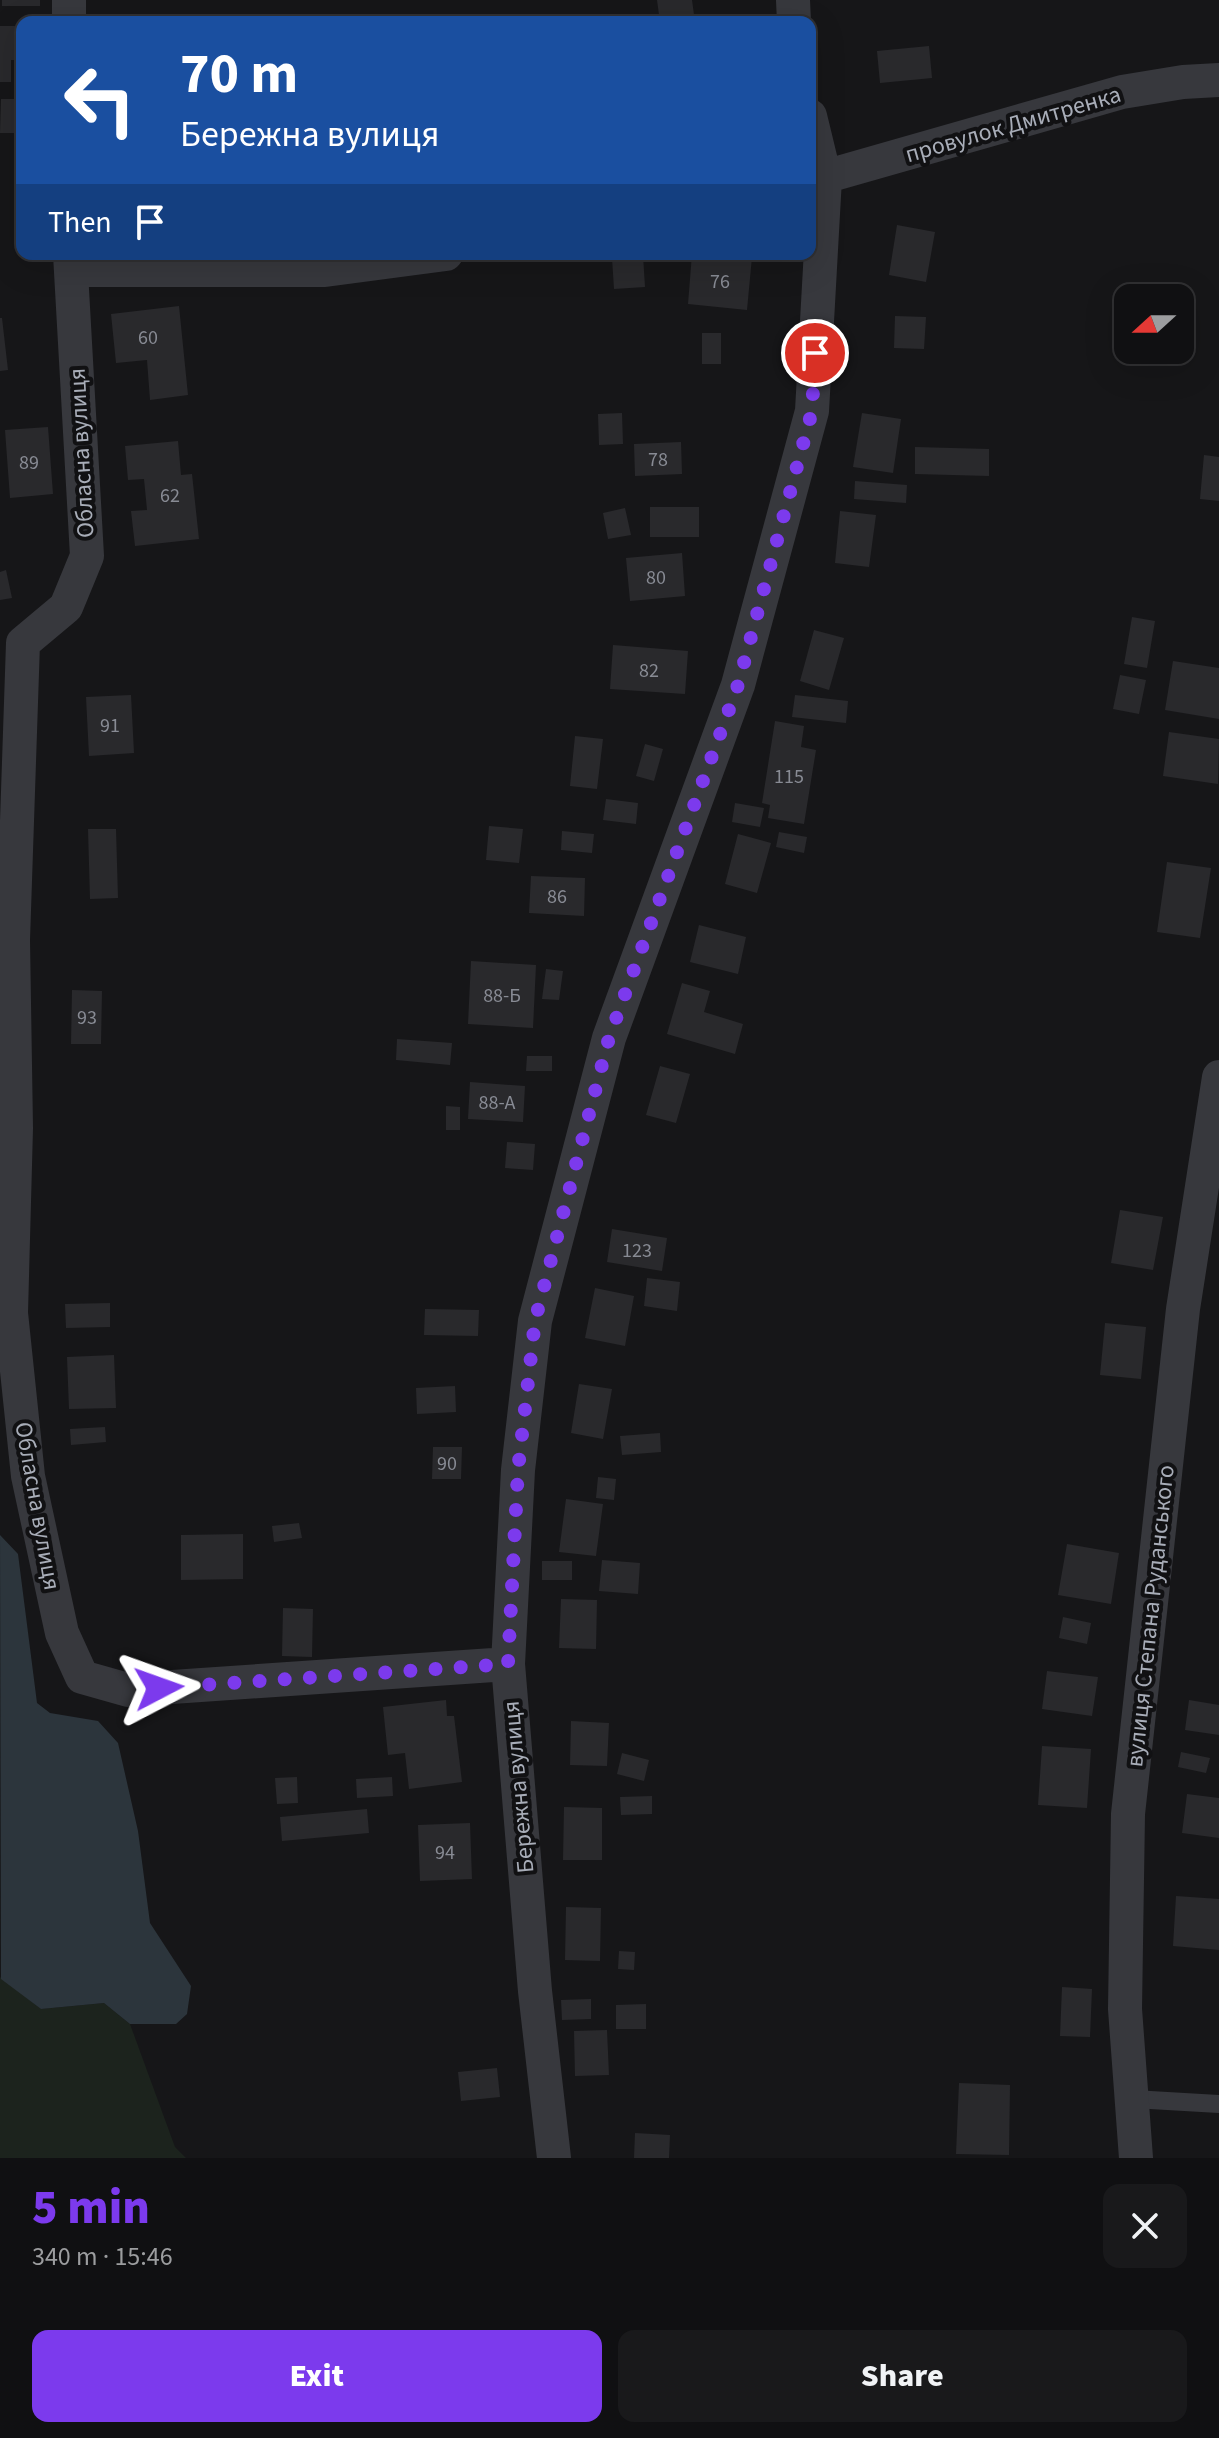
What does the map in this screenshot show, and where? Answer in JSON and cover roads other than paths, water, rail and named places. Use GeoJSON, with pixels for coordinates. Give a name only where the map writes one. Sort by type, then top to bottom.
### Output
{"type":"FeatureCollection","features":[{"type":"Feature","properties":{"kind":"street","name":"провулок Дмитренка"},"geometry":{"type":"LineString","coordinates":[[818,180],[1122,92],[1183,82],[1219,80]]}},
{"type":"Feature","properties":{"kind":"street","name":"Бережна вулиця"},"geometry":{"type":"LineString","coordinates":[[816,257],[818,180]]}},
{"type":"Feature","properties":{"kind":"street"},"geometry":{"type":"LineString","coordinates":[[71,262],[325,270],[401,260]]}},
{"type":"Feature","properties":{"kind":"street","name":"Бережна вулиця"},"geometry":{"type":"LineString","coordinates":[[554,2158],[535,1991],[508,1664],[518,1470],[535,1321],[609,1038],[738,685],[812,411],[816,260]]}},
{"type":"Feature","properties":{"kind":"street","name":"Обласна вулиця"},"geometry":{"type":"LineString","coordinates":[[71,262],[87,556],[66,607],[23,643],[13,940],[16,1128],[11,1313],[28,1476],[62,1633],[82,1677],[128,1690],[508,1664]]}},
{"type":"Feature","properties":{"kind":"street","name":"вулиця Степана Руданського"},"geometry":{"type":"LineString","coordinates":[[1136,2158],[1125,2009],[1128,1814],[1183,1309],[1219,1077]]}},
{"type":"Feature","properties":{"kind":"lane"},"geometry":{"type":"LineString","coordinates":[[1133,2099],[1219,2104]]}}]}
